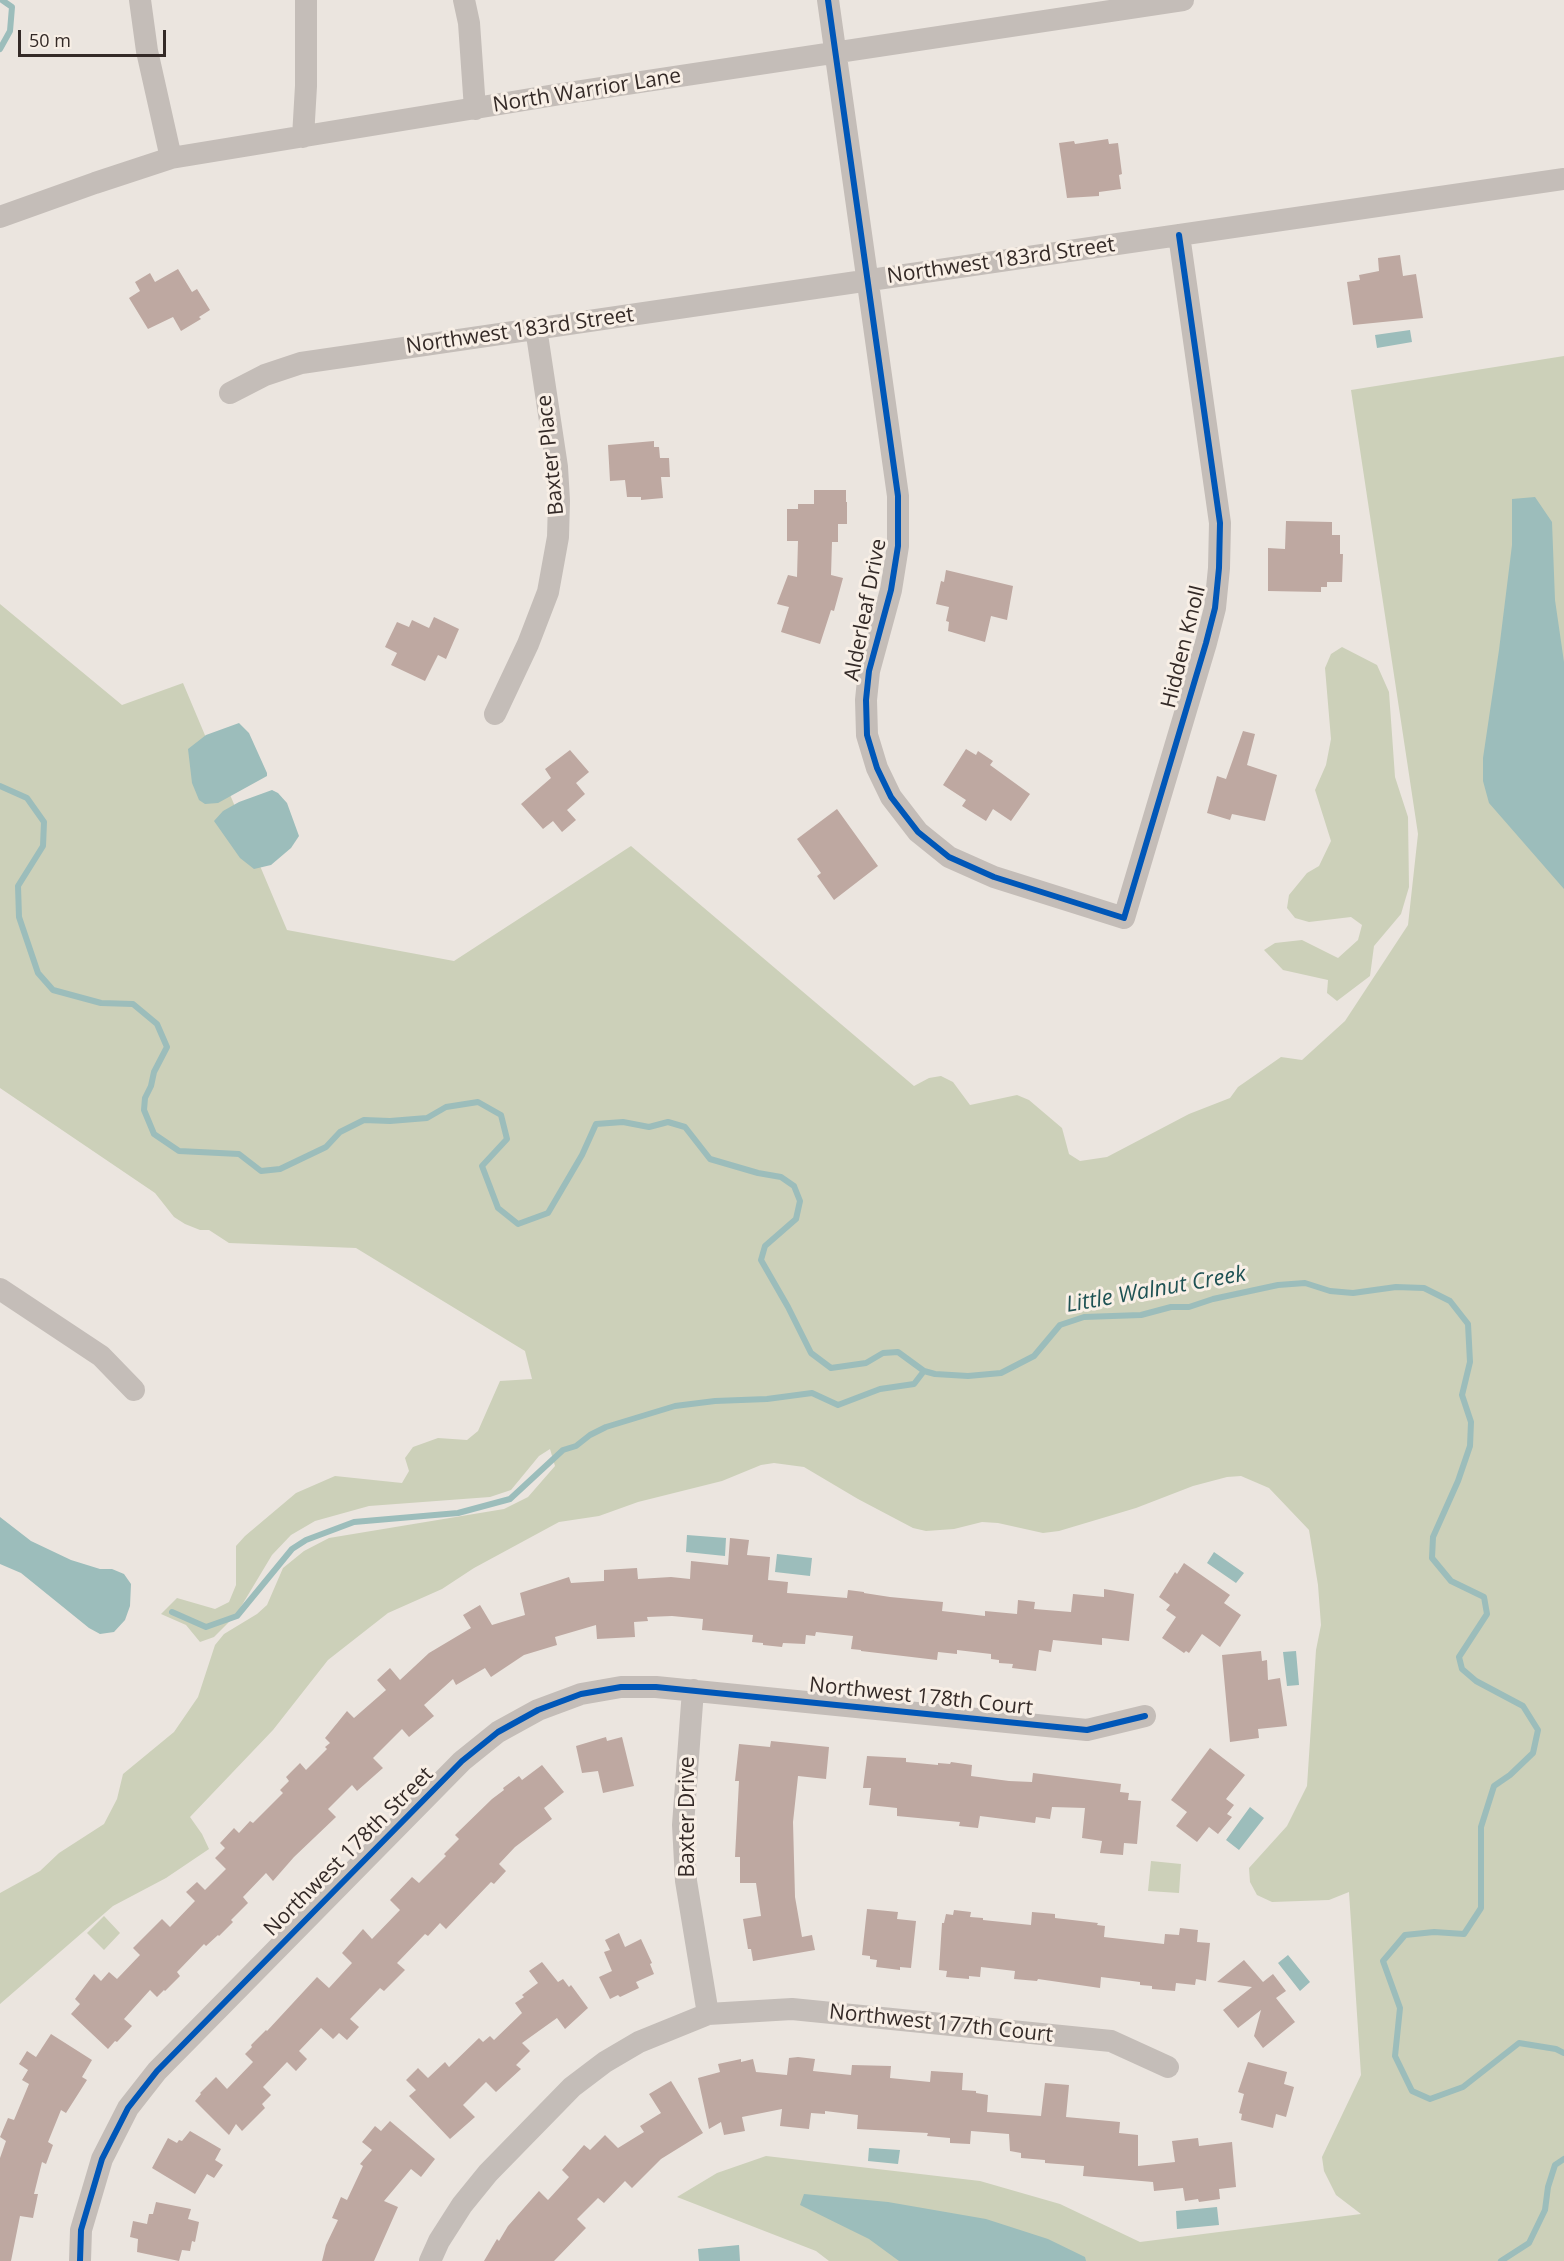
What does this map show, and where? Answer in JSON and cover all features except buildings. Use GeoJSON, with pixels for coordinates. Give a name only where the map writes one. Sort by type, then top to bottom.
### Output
{"type":"FeatureCollection","features":[{"type":"Feature","properties":{"kind":"street"},"geometry":{"type":"LineString","coordinates":[[140,0],[147,51],[171,158]]}},
{"type":"Feature","properties":{"kind":"street"},"geometry":{"type":"LineString","coordinates":[[303,137],[306,0]]}},
{"type":"Feature","properties":{"kind":"street"},"geometry":{"type":"LineString","coordinates":[[465,0],[475,109]]}},
{"type":"Feature","properties":{"kind":"street","name":"Alderleaf Drive"},"geometry":{"type":"LineString","coordinates":[[828,0],[898,495],[898,546],[891,590],[869,671],[866,700],[867,735],[877,768],[891,797],[918,832],[949,857],[994,877],[1124,918]]}},
{"type":"Feature","properties":{"kind":"street","name":"North Warrior Lane"},"geometry":{"type":"LineString","coordinates":[[0,218],[171,158],[834,52],[1183,0]]}},
{"type":"Feature","properties":{"kind":"street","name":"Northwest 183rd Street"},"geometry":{"type":"LineString","coordinates":[[230,393],[265,375],[301,363],[1564,179]]}},
{"type":"Feature","properties":{"kind":"street","name":"Hidden Knoll"},"geometry":{"type":"LineString","coordinates":[[1124,918],[1209,631],[1215,608],[1219,568],[1220,523],[1179,235]]}},
{"type":"Feature","properties":{"kind":"street","name":"Baxter Place"},"geometry":{"type":"LineString","coordinates":[[495,714],[528,644],[548,592],[558,537],[557,467],[536,328]]}},
{"type":"Feature","properties":{"kind":"street"},"geometry":{"type":"LineString","coordinates":[[0,1289],[101,1356],[134,1390]]}},
{"type":"Feature","properties":{"kind":"street","name":"Northwest 178th Street"},"geometry":{"type":"LineString","coordinates":[[80,2261],[81,2230],[102,2159],[128,2108],[158,2071],[462,1761],[498,1732],[538,1710],[581,1694],[621,1687],[693,1690]]}},
{"type":"Feature","properties":{"kind":"street","name":"Northwest 178th Court"},"geometry":{"type":"LineString","coordinates":[[693,1690],[1087,1730],[1145,1716]]}},
{"type":"Feature","properties":{"kind":"street","name":"Baxter Drive"},"geometry":{"type":"LineString","coordinates":[[693,1690],[683,1825],[686,1881],[708,2014]]}},
{"type":"Feature","properties":{"kind":"street","name":"Northwest 177th Court"},"geometry":{"type":"LineString","coordinates":[[430,2261],[439,2241],[462,2205],[488,2173],[572,2087],[605,2062],[639,2042],[708,2014],[792,2009],[1111,2041],[1168,2067]]}},
{"type":"Feature","properties":{"kind":"green space"},"geometry":{"type":"Polygon","coordinates":[[[1564,356],[1564,2261],[829,2261],[816,2251],[677,2197],[717,2173],[766,2156],[980,2181],[1060,2204],[1140,2242],[1361,2214],[1336,2195],[1324,2171],[1322,2157],[1361,2075],[1349,1892],[1329,1900],[1272,1902],[1257,1895],[1250,1882],[1249,1868],[1287,1826],[1307,1786],[1316,1650],[1321,1625],[1318,1585],[1309,1530],[1269,1488],[1241,1476],[1227,1477],[1193,1486],[1136,1508],[1059,1531],[1043,1533],[998,1523],[982,1522],[954,1529],[926,1531],[913,1528],[804,1467],[774,1463],[761,1465],[722,1481],[638,1502],[599,1516],[559,1522],[474,1568],[442,1589],[388,1613],[328,1660],[273,1730],[190,1817],[209,1849],[166,1878],[113,1906],[0,2004],[0,1893],[40,1871],[59,1853],[104,1824],[117,1799],[123,1774],[174,1732],[198,1697],[215,1645],[224,1634],[257,1614],[267,1605],[283,1568],[304,1551],[329,1538],[504,1509],[528,1497],[555,1466],[550,1449],[539,1456],[511,1490],[490,1497],[369,1506],[315,1521],[291,1535],[272,1555],[236,1615],[214,1637],[200,1642],[186,1625],[161,1614],[177,1598],[215,1609],[229,1602],[236,1585],[236,1546],[296,1493],[335,1476],[402,1483],[409,1471],[405,1458],[413,1447],[438,1438],[467,1440],[478,1431],[500,1381],[532,1379],[525,1351],[356,1248],[229,1243],[209,1230],[200,1230],[185,1224],[174,1217],[155,1193],[0,1088],[0,604],[122,705],[183,683],[287,930],[454,961],[631,846],[914,1086],[929,1078],[941,1076],[953,1082],[970,1105],[1017,1095],[1029,1100],[1062,1128],[1069,1154],[1080,1161],[1107,1157],[1189,1114],[1230,1098],[1238,1087],[1281,1057],[1302,1060],[1345,1021],[1408,925],[1418,834],[1351,390],[1564,356]]]}},
{"type":"Feature","properties":{"kind":"green space"},"geometry":{"type":"Polygon","coordinates":[[[1342,647],[1377,665],[1389,692],[1395,777],[1408,817],[1409,887],[1401,914],[1374,946],[1370,976],[1337,1001],[1327,993],[1328,980],[1283,970],[1264,950],[1275,943],[1302,940],[1338,958],[1358,940],[1362,925],[1351,917],[1309,922],[1295,918],[1287,908],[1289,895],[1307,873],[1319,866],[1331,841],[1315,790],[1326,765],[1331,739],[1325,668],[1331,654],[1342,647]]]}},
{"type":"Feature","properties":{"kind":"green space"},"geometry":{"type":"Polygon","coordinates":[[[1151,1861],[1181,1864],[1179,1893],[1148,1891],[1151,1861]]]}},
{"type":"Feature","properties":{"kind":"green space"},"geometry":{"type":"Polygon","coordinates":[[[104,1916],[120,1933],[104,1950],[87,1933],[104,1916]]]}},
{"type":"Feature","properties":{"kind":"water"},"geometry":{"type":"Polygon","coordinates":[[[1410,330],[1412,342],[1377,348],[1375,335],[1410,330]]]}},
{"type":"Feature","properties":{"kind":"water"},"geometry":{"type":"Polygon","coordinates":[[[1535,497],[1552,522],[1555,600],[1564,662],[1564,889],[1489,803],[1483,781],[1483,758],[1512,545],[1512,499],[1535,497]]]}},
{"type":"Feature","properties":{"kind":"water"},"geometry":{"type":"Polygon","coordinates":[[[239,723],[249,733],[267,776],[218,803],[205,804],[199,800],[192,783],[188,749],[206,735],[239,723]]]}},
{"type":"Feature","properties":{"kind":"water"},"geometry":{"type":"Polygon","coordinates":[[[272,790],[287,803],[299,836],[291,848],[271,865],[254,869],[240,858],[214,821],[223,811],[239,802],[272,790]]]}},
{"type":"Feature","properties":{"kind":"water"},"geometry":{"type":"Polygon","coordinates":[[[0,1517],[31,1541],[71,1560],[124,1574],[131,1584],[130,1606],[125,1620],[114,1632],[100,1634],[89,1628],[21,1573],[0,1564],[0,1517]]]}},
{"type":"Feature","properties":{"kind":"water"},"geometry":{"type":"Polygon","coordinates":[[[687,1535],[726,1538],[725,1556],[686,1552],[687,1535]]]}},
{"type":"Feature","properties":{"kind":"water"},"geometry":{"type":"Polygon","coordinates":[[[1214,1552],[1244,1573],[1236,1583],[1207,1563],[1214,1552]]]}},
{"type":"Feature","properties":{"kind":"water"},"geometry":{"type":"Polygon","coordinates":[[[777,1554],[812,1558],[810,1576],[775,1572],[777,1554]]]}},
{"type":"Feature","properties":{"kind":"water"},"geometry":{"type":"Polygon","coordinates":[[[1296,1651],[1299,1685],[1287,1686],[1283,1652],[1296,1651]]]}},
{"type":"Feature","properties":{"kind":"water"},"geometry":{"type":"Polygon","coordinates":[[[1250,1807],[1264,1818],[1239,1850],[1226,1840],[1250,1807]]]}},
{"type":"Feature","properties":{"kind":"water"},"geometry":{"type":"Polygon","coordinates":[[[1288,1955],[1310,1982],[1300,1991],[1278,1963],[1288,1955]]]}},
{"type":"Feature","properties":{"kind":"water"},"geometry":{"type":"Polygon","coordinates":[[[869,2148],[900,2150],[898,2164],[868,2161],[869,2148]]]}},
{"type":"Feature","properties":{"kind":"water"},"geometry":{"type":"Polygon","coordinates":[[[804,2194],[888,2202],[986,2219],[1048,2239],[1085,2257],[1086,2261],[899,2261],[869,2239],[800,2205],[804,2194]]]}},
{"type":"Feature","properties":{"kind":"water"},"geometry":{"type":"Polygon","coordinates":[[[1217,2207],[1219,2225],[1177,2229],[1176,2211],[1217,2207]]]}},
{"type":"Feature","properties":{"kind":"water"},"geometry":{"type":"Polygon","coordinates":[[[739,2245],[740,2261],[699,2261],[698,2249],[739,2245]]]}},
{"type":"Feature","properties":{"kind":"waterway","name":"Little Walnut Creek"},"geometry":{"type":"LineString","coordinates":[[0,49],[10,31],[12,7],[2,0]]}},
{"type":"Feature","properties":{"kind":"waterway","name":"Little Walnut Creek"},"geometry":{"type":"LineString","coordinates":[[0,786],[27,798],[44,822],[43,846],[18,886],[19,917],[38,973],[53,990],[101,1003],[133,1004],[157,1024],[167,1047],[154,1072],[145,1098],[144,1110],[154,1134],[179,1151],[239,1154],[261,1171],[280,1169],[326,1147],[340,1132],[364,1120],[390,1121],[427,1118],[446,1107],[478,1102],[501,1115],[507,1139],[482,1166],[498,1208],[518,1224],[548,1213],[582,1155],[596,1124],[623,1122],[649,1127],[668,1122],[685,1127],[710,1159],[781,1177],[794,1186],[800,1201],[796,1219],[765,1246],[761,1260],[811,1353],[831,1368],[866,1363],[883,1353],[898,1352],[924,1371],[935,1374],[968,1376],[1001,1373],[1034,1356],[1060,1325],[1084,1317],[1141,1315],[1171,1307],[1189,1307],[1213,1299],[1278,1285],[1305,1283],[1330,1291],[1353,1293],[1396,1287],[1424,1288],[1450,1301],[1468,1324],[1470,1362],[1462,1395],[1471,1422],[1470,1446],[1458,1481],[1433,1537],[1432,1558],[1451,1581],[1484,1597],[1487,1614],[1459,1657],[1462,1669],[1476,1681],[1523,1706],[1538,1730],[1533,1753],[1510,1775],[1494,1786],[1481,1827],[1481,1908],[1464,1934],[1434,1932],[1405,1935],[1383,1961],[1400,2008],[1395,2056],[1412,2091],[1430,2099],[1463,2087],[1519,2043],[1556,2049],[1564,2053]]}},
{"type":"Feature","properties":{"kind":"waterway"},"geometry":{"type":"LineString","coordinates":[[172,1612],[206,1627],[237,1616],[292,1549],[306,1540],[354,1522],[458,1513],[510,1499],[563,1450],[576,1446],[590,1435],[606,1427],[675,1406],[715,1401],[767,1399],[812,1393],[838,1405],[880,1389],[914,1384],[924,1371]]}},
{"type":"Feature","properties":{"kind":"waterway","name":"Little Walnut Creek"},"geometry":{"type":"LineString","coordinates":[[1501,2261],[1529,2243],[1545,2210],[1548,2187],[1555,2165],[1564,2159]]}},
{"type":"Feature","properties":{"kind":"cycle path"},"geometry":{"type":"LineString","coordinates":[[828,0],[898,496],[898,546],[891,590],[869,671],[866,700],[867,735],[877,768],[891,797],[918,832],[949,857],[994,877],[1124,918],[1206,643],[1215,608],[1219,568],[1220,523],[1179,235]]}},
{"type":"Feature","properties":{"kind":"cycle path"},"geometry":{"type":"LineString","coordinates":[[80,2261],[81,2230],[102,2159],[128,2108],[157,2071],[462,1761],[498,1732],[538,1710],[581,1694],[621,1687],[656,1687],[1087,1730],[1145,1716]]}}]}
